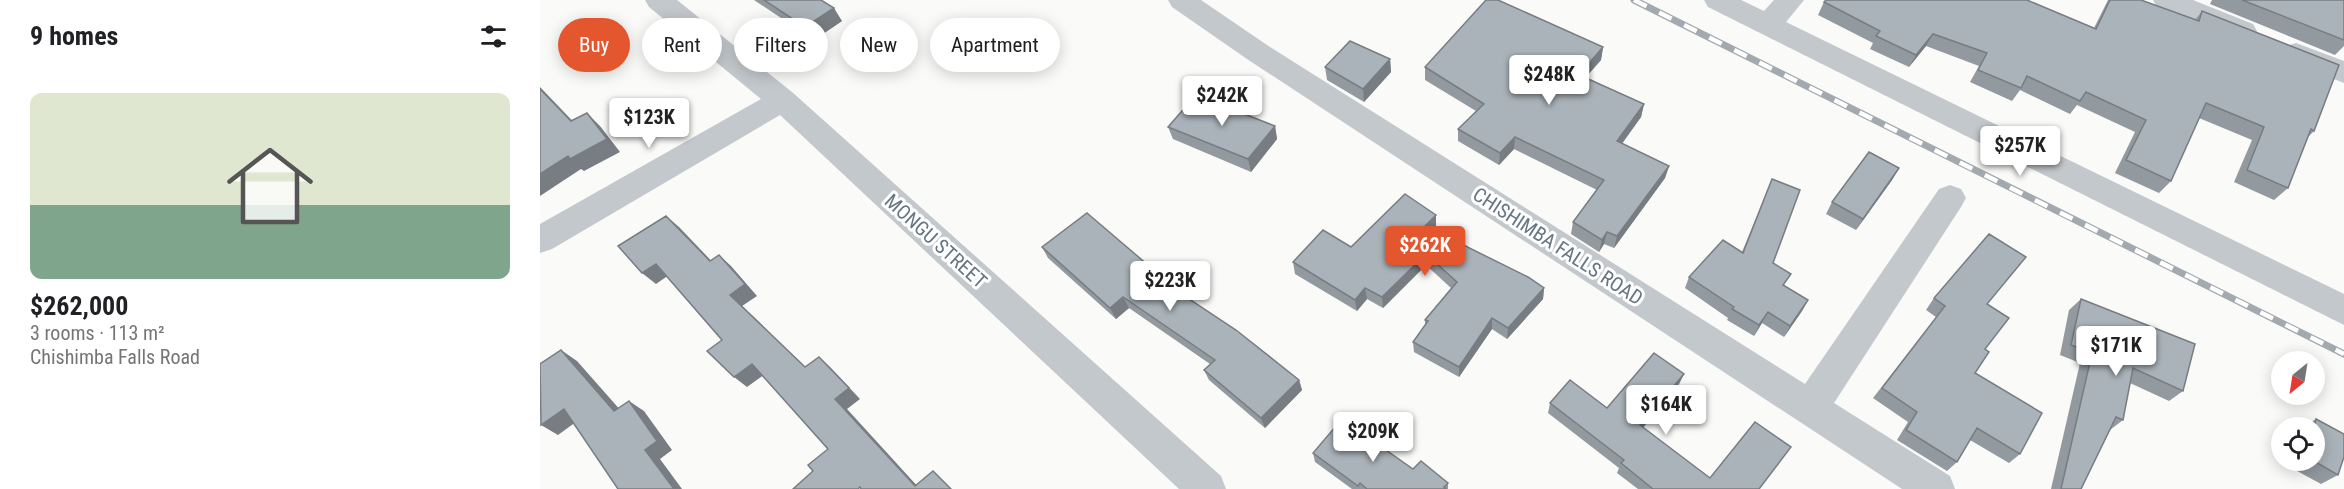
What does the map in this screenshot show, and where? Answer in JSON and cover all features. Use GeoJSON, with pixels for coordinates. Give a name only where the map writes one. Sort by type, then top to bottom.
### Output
{"type":"FeatureCollection","features":[{"type":"Feature","properties":{"kind":"street","name":"MONGU STREET"},"geometry":{"type":"LineString","coordinates":[[659,0],[782,100],[1207,489]]}},
{"type":"Feature","properties":{"kind":"street","name":"CHISHIMBA FALLS ROAD"},"geometry":{"type":"LineString","coordinates":[[1182,0],[1257,52],[1936,489]]}},
{"type":"Feature","properties":{"kind":"street"},"geometry":{"type":"LineString","coordinates":[[1718,0],[2344,310]]}},
{"type":"Feature","properties":{"kind":"street"},"geometry":{"type":"LineString","coordinates":[[1768,25],[1790,0]]}},
{"type":"Feature","properties":{"kind":"street"},"geometry":{"type":"LineString","coordinates":[[2167,0],[2344,73]]}},
{"type":"Feature","properties":{"kind":"street"},"geometry":{"type":"LineString","coordinates":[[540,240],[782,100]]}},
{"type":"Feature","properties":{"kind":"street"},"geometry":{"type":"LineString","coordinates":[[1810,408],[1950,198]]}},
{"type":"Feature","properties":{"kind":"building"},"geometry":{"type":"Polygon","coordinates":[[[764,0],[821,0],[834,8],[819,18],[791,18],[764,0]]]}},
{"type":"Feature","properties":{"kind":"building"},"geometry":{"type":"Polygon","coordinates":[[[1486,0],[1498,0],[1603,47],[1579,75],[1644,104],[1617,141],[1669,166],[1617,236],[1607,232],[1602,240],[1573,222],[1604,180],[1515,137],[1500,153],[1458,129],[1484,104],[1425,67],[1486,0]]]}},
{"type":"Feature","properties":{"kind":"building"},"geometry":{"type":"Polygon","coordinates":[[[1826,0],[2027,0],[2096,29],[2110,0],[2141,0],[2199,21],[2202,11],[2339,65],[2314,131],[2311,129],[2288,188],[2247,170],[2264,127],[2206,103],[2171,181],[2126,160],[2146,120],[2086,92],[2080,101],[2027,76],[2021,88],[1978,70],[1987,53],[1933,34],[1916,55],[1876,36],[1880,31],[1824,2],[1826,0]]]}},
{"type":"Feature","properties":{"kind":"building"},"geometry":{"type":"Polygon","coordinates":[[[2242,0],[2344,0],[2344,40],[2242,0]]]}},
{"type":"Feature","properties":{"kind":"building"},"geometry":{"type":"Polygon","coordinates":[[[1350,41],[1390,59],[1363,89],[1325,67],[1350,41]]]}},
{"type":"Feature","properties":{"kind":"building"},"geometry":{"type":"Polygon","coordinates":[[[540,89],[571,121],[587,113],[607,139],[570,159],[568,156],[540,174],[540,89]]]}},
{"type":"Feature","properties":{"kind":"building"},"geometry":{"type":"Polygon","coordinates":[[[1196,95],[1275,126],[1248,159],[1168,127],[1196,95]]]}},
{"type":"Feature","properties":{"kind":"building"},"geometry":{"type":"Polygon","coordinates":[[[1869,152],[1899,168],[1863,219],[1832,202],[1869,152]]]}},
{"type":"Feature","properties":{"kind":"building"},"geometry":{"type":"Polygon","coordinates":[[[1772,179],[1800,190],[1773,263],[1791,274],[1783,285],[1808,300],[1790,326],[1768,312],[1759,325],[1732,309],[1734,307],[1689,277],[1723,240],[1743,253],[1772,179]]]}},
{"type":"Feature","properties":{"kind":"building"},"geometry":{"type":"Polygon","coordinates":[[[1405,194],[1436,215],[1425,226],[1528,277],[1544,288],[1508,328],[1492,318],[1459,367],[1413,342],[1428,321],[1425,320],[1457,282],[1426,254],[1382,297],[1365,288],[1355,300],[1293,262],[1323,230],[1351,247],[1405,194]]]}},
{"type":"Feature","properties":{"kind":"building"},"geometry":{"type":"Polygon","coordinates":[[[1087,213],[1183,295],[1236,330],[1299,380],[1261,418],[1204,370],[1215,360],[1123,297],[1110,308],[1042,247],[1087,213]]]}},
{"type":"Feature","properties":{"kind":"building"},"geometry":{"type":"Polygon","coordinates":[[[666,216],[710,261],[719,255],[745,284],[730,295],[805,367],[819,357],[849,388],[835,399],[915,486],[933,471],[951,489],[861,489],[860,487],[858,489],[793,489],[813,471],[808,465],[828,449],[752,364],[734,377],[707,351],[722,340],[656,264],[642,273],[618,246],[666,216]]]}},
{"type":"Feature","properties":{"kind":"building"},"geometry":{"type":"Polygon","coordinates":[[[1989,234],[2026,257],[1987,304],[2009,318],[1985,349],[1989,352],[1975,373],[2042,413],[2020,454],[1977,428],[1957,462],[1906,430],[1917,412],[1882,388],[1945,306],[1934,298],[1989,234]]]}},
{"type":"Feature","properties":{"kind":"building"},"geometry":{"type":"Polygon","coordinates":[[[2081,299],[2195,344],[2183,391],[2133,368],[2123,420],[2116,417],[2081,489],[2061,489],[2092,353],[2071,345],[2081,299]]]}},
{"type":"Feature","properties":{"kind":"building"},"geometry":{"type":"Polygon","coordinates":[[[561,350],[614,411],[629,401],[657,441],[645,450],[674,489],[618,489],[564,409],[541,425],[540,364],[561,350]]]}},
{"type":"Feature","properties":{"kind":"building"},"geometry":{"type":"Polygon","coordinates":[[[1654,353],[1684,374],[1640,425],[1710,478],[1755,422],[1791,447],[1759,489],[1653,489],[1621,463],[1624,460],[1550,403],[1570,380],[1607,408],[1654,353]]]}},
{"type":"Feature","properties":{"kind":"building"},"geometry":{"type":"Polygon","coordinates":[[[1342,419],[1413,469],[1421,461],[1448,483],[1444,487],[1446,489],[1367,489],[1360,483],[1358,486],[1313,453],[1342,419]]]}},
{"type":"Feature","properties":{"kind":"building"},"geometry":{"type":"Polygon","coordinates":[[[2325,424],[2344,434],[2344,457],[2338,475],[2325,468],[2325,424]]]}},
{"type":"Feature","properties":{"kind":"railway"},"geometry":{"type":"LineString","coordinates":[[1634,0],[2344,354]]}}]}
